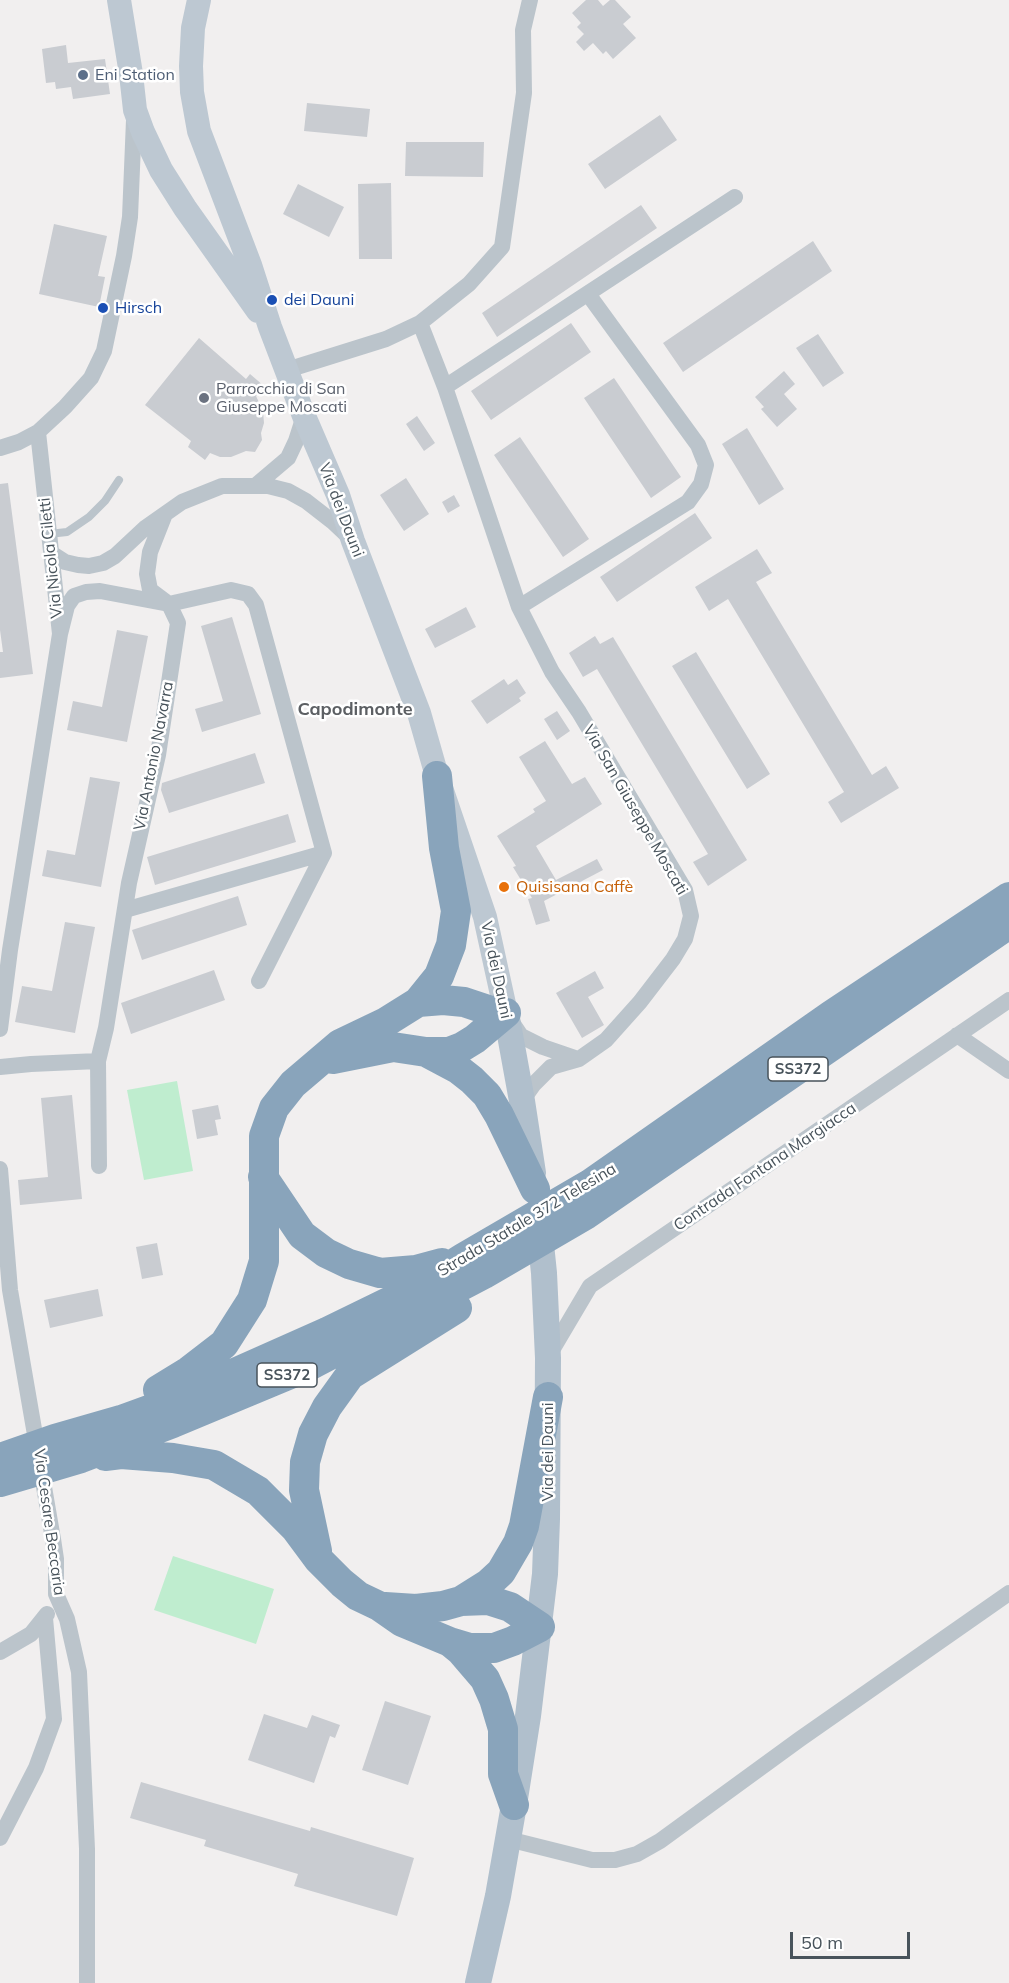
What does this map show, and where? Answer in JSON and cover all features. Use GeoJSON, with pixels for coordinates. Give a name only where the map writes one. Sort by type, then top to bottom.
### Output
{"type":"FeatureCollection","features":[{"type":"Feature","properties":{"kind":"highway"},"geometry":{"type":"LineString","coordinates":[[121,1420],[151,1394],[189,1371],[224,1344],[252,1300],[264,1262],[264,1136],[274,1108],[293,1084],[340,1044],[386,1022],[418,1002],[439,976],[451,945],[456,911],[444,848],[437,776]]}},
{"type":"Feature","properties":{"kind":"highway","name":"Strada Statale 372 Telesina"},"geometry":{"type":"LineString","coordinates":[[0,1482],[81,1458],[305,1368],[474,1266],[830,1016],[1009,897]]}},
{"type":"Feature","properties":{"kind":"highway","name":"Strada Statale 372 Telesina"},"geometry":{"type":"LineString","coordinates":[[0,1458],[165,1404],[327,1332],[407,1293],[474,1266],[587,1214],[1009,924]]}},
{"type":"Feature","properties":{"kind":"highway"},"geometry":{"type":"LineString","coordinates":[[418,1002],[443,1000],[464,1002],[506,1013]]}},
{"type":"Feature","properties":{"kind":"highway"},"geometry":{"type":"LineString","coordinates":[[321,1061],[393,1047],[426,1052],[449,1052],[462,1047],[506,1013]]}},
{"type":"Feature","properties":{"kind":"highway"},"geometry":{"type":"LineString","coordinates":[[426,1052],[458,1069],[487,1095],[533,1175]]}},
{"type":"Feature","properties":{"kind":"highway"},"geometry":{"type":"LineString","coordinates":[[263,1177],[302,1235],[326,1252],[349,1264],[381,1273],[474,1266],[463,1304],[350,1375],[327,1407],[313,1434],[305,1462],[304,1490],[319,1560]]}},
{"type":"Feature","properties":{"kind":"highway"},"geometry":{"type":"LineString","coordinates":[[461,1601],[488,1584],[501,1572],[518,1543],[524,1526],[548,1397]]}},
{"type":"Feature","properties":{"kind":"highway"},"geometry":{"type":"LineString","coordinates":[[81,1458],[122,1454],[173,1458],[214,1465],[258,1491],[296,1529],[319,1560],[358,1596],[379,1606],[402,1622],[450,1642],[470,1648],[494,1648],[540,1627],[510,1607],[488,1600],[461,1601],[416,1610],[379,1606]]}},
{"type":"Feature","properties":{"kind":"highway"},"geometry":{"type":"LineString","coordinates":[[450,1642],[478,1670],[494,1699],[503,1729],[503,1774],[514,1805]]}},
{"type":"Feature","properties":{"kind":"main road"},"geometry":{"type":"LineString","coordinates":[[118,0],[135,110],[167,180],[270,327]]}},
{"type":"Feature","properties":{"kind":"main road","name":"Via dei Dauni"},"geometry":{"type":"LineString","coordinates":[[199,0],[193,28],[191,66],[192,92],[199,131],[250,266],[270,327],[304,416],[338,495],[418,713],[485,917],[506,1013],[533,1175],[541,1236],[548,1358],[547,1519],[540,1627],[514,1805],[498,1896],[478,1983]]}},
{"type":"Feature","properties":{"kind":"street"},"geometry":{"type":"LineString","coordinates":[[287,370],[386,339],[420,323],[469,284],[501,247],[524,93],[523,30],[530,0]]}},
{"type":"Feature","properties":{"kind":"street"},"geometry":{"type":"LineString","coordinates":[[0,448],[19,442],[38,432],[65,407],[91,378],[104,351],[130,217],[135,110]]}},
{"type":"Feature","properties":{"kind":"street"},"geometry":{"type":"LineString","coordinates":[[445,387],[735,197]]}},
{"type":"Feature","properties":{"kind":"street"},"geometry":{"type":"LineString","coordinates":[[519,607],[688,502],[700,484],[706,465],[698,445],[588,294]]}},
{"type":"Feature","properties":{"kind":"street","name":"Via San Giuseppe Moscati"},"geometry":{"type":"LineString","coordinates":[[420,323],[445,387],[519,607],[552,672],[579,712],[685,890],[691,916],[685,939],[674,959],[606,1040],[579,1059],[551,1067],[534,1084],[522,1101]]}},
{"type":"Feature","properties":{"kind":"street"},"geometry":{"type":"LineString","coordinates":[[255,486],[288,458],[297,441],[304,416]]}},
{"type":"Feature","properties":{"kind":"street","name":"Via Nicola Ciletti"},"geometry":{"type":"LineString","coordinates":[[0,1029],[13,928],[60,634],[38,432]]}},
{"type":"Feature","properties":{"kind":"street"},"geometry":{"type":"LineString","coordinates":[[51,553],[65,562],[78,565],[89,566],[103,562],[115,556],[145,528],[182,502],[222,486],[268,486],[288,491],[306,501],[353,541]]}},
{"type":"Feature","properties":{"kind":"street"},"geometry":{"type":"LineString","coordinates":[[165,514],[150,552],[147,574],[150,590],[170,604]]}},
{"type":"Feature","properties":{"kind":"street"},"geometry":{"type":"LineString","coordinates":[[60,634],[67,606],[74,596],[86,592],[100,591],[170,604],[231,591],[248,594],[256,605],[324,853],[259,981]]}},
{"type":"Feature","properties":{"kind":"street","name":"Via Antonio Navarra"},"geometry":{"type":"LineString","coordinates":[[99,1166],[98,1061],[106,1028],[125,910],[158,755],[178,623],[170,604]]}},
{"type":"Feature","properties":{"kind":"street"},"geometry":{"type":"LineString","coordinates":[[125,910],[324,853]]}},
{"type":"Feature","properties":{"kind":"street","name":"Contrada Fontana Margiacca"},"geometry":{"type":"LineString","coordinates":[[548,1358],[590,1286],[1009,1000]]}},
{"type":"Feature","properties":{"kind":"street"},"geometry":{"type":"LineString","coordinates":[[506,1013],[522,1036],[543,1047],[579,1059]]}},
{"type":"Feature","properties":{"kind":"street"},"geometry":{"type":"LineString","coordinates":[[957,1035],[1009,1071]]}},
{"type":"Feature","properties":{"kind":"street"},"geometry":{"type":"LineString","coordinates":[[0,1068],[98,1061]]}},
{"type":"Feature","properties":{"kind":"street","name":"Via Cesare Beccaria"},"geometry":{"type":"LineString","coordinates":[[0,1169],[10,1290],[53,1539],[56,1559],[56,1594],[68,1619],[79,1672],[87,1849],[87,1983]]}},
{"type":"Feature","properties":{"kind":"street"},"geometry":{"type":"LineString","coordinates":[[508,1839],[592,1860],[615,1860],[637,1854],[660,1841],[800,1739],[1009,1593]]}},
{"type":"Feature","properties":{"kind":"street"},"geometry":{"type":"LineString","coordinates":[[0,1652],[31,1634],[45,1618],[56,1594]]}},
{"type":"Feature","properties":{"kind":"street"},"geometry":{"type":"LineString","coordinates":[[0,1838],[36,1768],[54,1719],[45,1618]]}},
{"type":"Feature","properties":{"kind":"lane"},"geometry":{"type":"LineString","coordinates":[[48,534],[67,532],[88,517],[105,501],[119,480]]}},
{"type":"Feature","properties":{"kind":"green space"},"geometry":{"type":"Polygon","coordinates":[[[177,1081],[193,1171],[144,1180],[127,1090],[177,1081]]]}},
{"type":"Feature","properties":{"kind":"green space"},"geometry":{"type":"Polygon","coordinates":[[[173,1556],[274,1589],[256,1644],[154,1610],[173,1556]]]}},
{"type":"Feature","properties":{"kind":"building"},"geometry":{"type":"Polygon","coordinates":[[[586,0],[598,0],[603,6],[610,0],[615,0],[631,17],[623,24],[636,38],[613,59],[606,51],[603,54],[593,43],[584,51],[576,42],[584,34],[577,27],[581,23],[572,13],[586,0]]]}},
{"type":"Feature","properties":{"kind":"building"},"geometry":{"type":"Polygon","coordinates":[[[66,45],[68,63],[105,59],[110,94],[73,99],[71,87],[56,89],[55,82],[46,83],[42,49],[66,45]]]}},
{"type":"Feature","properties":{"kind":"building"},"geometry":{"type":"Polygon","coordinates":[[[307,103],[370,109],[367,137],[304,131],[307,103]]]}},
{"type":"Feature","properties":{"kind":"building"},"geometry":{"type":"Polygon","coordinates":[[[660,115],[677,140],[605,189],[588,164],[660,115]]]}},
{"type":"Feature","properties":{"kind":"building"},"geometry":{"type":"Polygon","coordinates":[[[406,142],[484,142],[483,177],[405,176],[406,142]]]}},
{"type":"Feature","properties":{"kind":"building"},"geometry":{"type":"Polygon","coordinates":[[[391,183],[392,259],[359,259],[358,184],[391,183]]]}},
{"type":"Feature","properties":{"kind":"building"},"geometry":{"type":"Polygon","coordinates":[[[298,184],[344,207],[329,237],[283,214],[298,184]]]}},
{"type":"Feature","properties":{"kind":"building"},"geometry":{"type":"Polygon","coordinates":[[[641,205],[657,228],[497,337],[482,313],[641,205]]]}},
{"type":"Feature","properties":{"kind":"building"},"geometry":{"type":"Polygon","coordinates":[[[54,224],[107,236],[98,276],[105,277],[99,307],[39,294],[54,224]]]}},
{"type":"Feature","properties":{"kind":"building"},"geometry":{"type":"Polygon","coordinates":[[[813,241],[832,271],[683,372],[663,343],[813,241]]]}},
{"type":"Feature","properties":{"kind":"building"},"geometry":{"type":"Polygon","coordinates":[[[571,323],[591,352],[491,420],[471,391],[571,323]]]}},
{"type":"Feature","properties":{"kind":"building"},"geometry":{"type":"Polygon","coordinates":[[[818,334],[844,373],[823,387],[796,348],[818,334]]]}},
{"type":"Feature","properties":{"kind":"building","name":"Parrocchia di San Giuseppe Moscati"},"geometry":{"type":"Polygon","coordinates":[[[199,338],[246,379],[250,374],[264,386],[256,396],[263,411],[264,423],[261,433],[262,440],[255,452],[246,451],[231,457],[220,457],[210,453],[205,460],[188,447],[191,441],[145,405],[199,338]]]}},
{"type":"Feature","properties":{"kind":"building"},"geometry":{"type":"Polygon","coordinates":[[[784,371],[795,384],[784,394],[797,409],[777,427],[761,409],[764,407],[755,397],[784,371]]]}},
{"type":"Feature","properties":{"kind":"building"},"geometry":{"type":"Polygon","coordinates":[[[614,378],[681,477],[651,498],[584,398],[614,378]]]}},
{"type":"Feature","properties":{"kind":"building"},"geometry":{"type":"Polygon","coordinates":[[[417,416],[435,443],[424,451],[406,424],[417,416]]]}},
{"type":"Feature","properties":{"kind":"building"},"geometry":{"type":"Polygon","coordinates":[[[747,428],[784,489],[759,505],[722,444],[747,428]]]}},
{"type":"Feature","properties":{"kind":"building"},"geometry":{"type":"Polygon","coordinates":[[[520,437],[589,539],[563,557],[494,455],[520,437]]]}},
{"type":"Feature","properties":{"kind":"building"},"geometry":{"type":"Polygon","coordinates":[[[406,478],[429,514],[404,531],[380,495],[406,478]]]}},
{"type":"Feature","properties":{"kind":"building"},"geometry":{"type":"Polygon","coordinates":[[[8,483],[33,674],[0,678],[0,652],[3,652],[0,630],[0,484],[8,483]]]}},
{"type":"Feature","properties":{"kind":"building"},"geometry":{"type":"Polygon","coordinates":[[[454,495],[460,506],[448,513],[442,502],[454,495]]]}},
{"type":"Feature","properties":{"kind":"building"},"geometry":{"type":"Polygon","coordinates":[[[695,513],[712,538],[617,602],[600,577],[695,513]]]}},
{"type":"Feature","properties":{"kind":"building"},"geometry":{"type":"Polygon","coordinates":[[[757,549],[772,573],[756,582],[872,775],[886,766],[899,788],[841,823],[828,802],[844,792],[728,599],[709,611],[695,587],[757,549]]]}},
{"type":"Feature","properties":{"kind":"building"},"geometry":{"type":"Polygon","coordinates":[[[466,607],[476,627],[435,648],[425,629],[466,607]]]}},
{"type":"Feature","properties":{"kind":"building"},"geometry":{"type":"Polygon","coordinates":[[[232,617],[261,714],[202,732],[195,709],[223,701],[201,626],[232,617]]]}},
{"type":"Feature","properties":{"kind":"building"},"geometry":{"type":"Polygon","coordinates":[[[117,630],[148,636],[127,742],[67,730],[73,701],[102,707],[117,630]]]}},
{"type":"Feature","properties":{"kind":"building"},"geometry":{"type":"Polygon","coordinates":[[[595,636],[600,644],[613,637],[747,860],[708,886],[693,862],[708,854],[597,669],[583,677],[569,653],[595,636]]]}},
{"type":"Feature","properties":{"kind":"building"},"geometry":{"type":"Polygon","coordinates":[[[696,652],[770,774],[747,789],[672,666],[696,652]]]}},
{"type":"Feature","properties":{"kind":"building"},"geometry":{"type":"Polygon","coordinates":[[[504,679],[508,685],[517,679],[526,693],[519,698],[521,701],[487,724],[471,701],[504,679]]]}},
{"type":"Feature","properties":{"kind":"building"},"geometry":{"type":"Polygon","coordinates":[[[557,711],[570,731],[557,740],[544,719],[557,711]]]}},
{"type":"Feature","properties":{"kind":"building"},"geometry":{"type":"Polygon","coordinates":[[[545,741],[572,784],[585,777],[602,804],[536,846],[556,880],[597,859],[603,870],[544,901],[550,921],[536,925],[528,899],[532,898],[497,836],[535,812],[533,809],[546,801],[519,757],[545,741]]]}},
{"type":"Feature","properties":{"kind":"building"},"geometry":{"type":"Polygon","coordinates":[[[255,753],[265,783],[169,813],[161,790],[162,783],[255,753]]]}},
{"type":"Feature","properties":{"kind":"building"},"geometry":{"type":"Polygon","coordinates":[[[90,777],[120,782],[101,887],[42,876],[47,850],[75,855],[90,777]]]}},
{"type":"Feature","properties":{"kind":"building"},"geometry":{"type":"Polygon","coordinates":[[[288,814],[296,842],[155,885],[147,857],[288,814]]]}},
{"type":"Feature","properties":{"kind":"building"},"geometry":{"type":"Polygon","coordinates":[[[238,896],[247,925],[142,960],[132,930],[238,896]]]}},
{"type":"Feature","properties":{"kind":"building"},"geometry":{"type":"Polygon","coordinates":[[[65,922],[95,927],[75,1033],[15,1022],[22,986],[52,991],[65,922]]]}},
{"type":"Feature","properties":{"kind":"building"},"geometry":{"type":"Polygon","coordinates":[[[214,970],[225,1000],[131,1034],[121,1003],[214,970]]]}},
{"type":"Feature","properties":{"kind":"building"},"geometry":{"type":"Polygon","coordinates":[[[595,971],[604,988],[588,997],[604,1025],[582,1038],[556,993],[595,971]]]}},
{"type":"Feature","properties":{"kind":"building"},"geometry":{"type":"Polygon","coordinates":[[[72,1095],[82,1199],[20,1205],[18,1180],[48,1177],[41,1098],[72,1095]]]}},
{"type":"Feature","properties":{"kind":"building"},"geometry":{"type":"Polygon","coordinates":[[[218,1105],[221,1119],[215,1120],[218,1135],[197,1139],[192,1110],[218,1105]]]}},
{"type":"Feature","properties":{"kind":"building"},"geometry":{"type":"Polygon","coordinates":[[[157,1243],[163,1275],[142,1279],[136,1247],[157,1243]]]}},
{"type":"Feature","properties":{"kind":"building"},"geometry":{"type":"Polygon","coordinates":[[[98,1289],[103,1316],[50,1328],[44,1300],[98,1289]]]}},
{"type":"Feature","properties":{"kind":"building"},"geometry":{"type":"Polygon","coordinates":[[[385,1701],[431,1716],[408,1785],[362,1770],[385,1701]]]}},
{"type":"Feature","properties":{"kind":"building"},"geometry":{"type":"Polygon","coordinates":[[[264,1714],[307,1728],[312,1715],[340,1725],[335,1738],[330,1736],[314,1783],[248,1760],[264,1714]]]}},
{"type":"Feature","properties":{"kind":"building"},"geometry":{"type":"Polygon","coordinates":[[[141,1782],[310,1831],[311,1827],[414,1858],[397,1916],[294,1886],[298,1874],[204,1846],[206,1840],[130,1818],[141,1782]]]}},
{"type":"Feature","properties":{"kind":"place","name":"Eni Station"},"geometry":{"type":"Point","coordinates":[83,75]}},
{"type":"Feature","properties":{"kind":"place","name":"dei Dauni"},"geometry":{"type":"Point","coordinates":[272,300]}},
{"type":"Feature","properties":{"kind":"place","name":"Hirsch"},"geometry":{"type":"Point","coordinates":[103,308]}},
{"type":"Feature","properties":{"kind":"place","name":"Parrocchia di San Giuseppe Moscati"},"geometry":{"type":"Point","coordinates":[204,398]}},
{"type":"Feature","properties":{"kind":"place","name":"Quisisana Caffè"},"geometry":{"type":"Point","coordinates":[504,887]}},
{"type":"Feature","properties":{"kind":"district","name":"Capodimonte"},"geometry":{"type":"Point","coordinates":[355,710]}}]}
